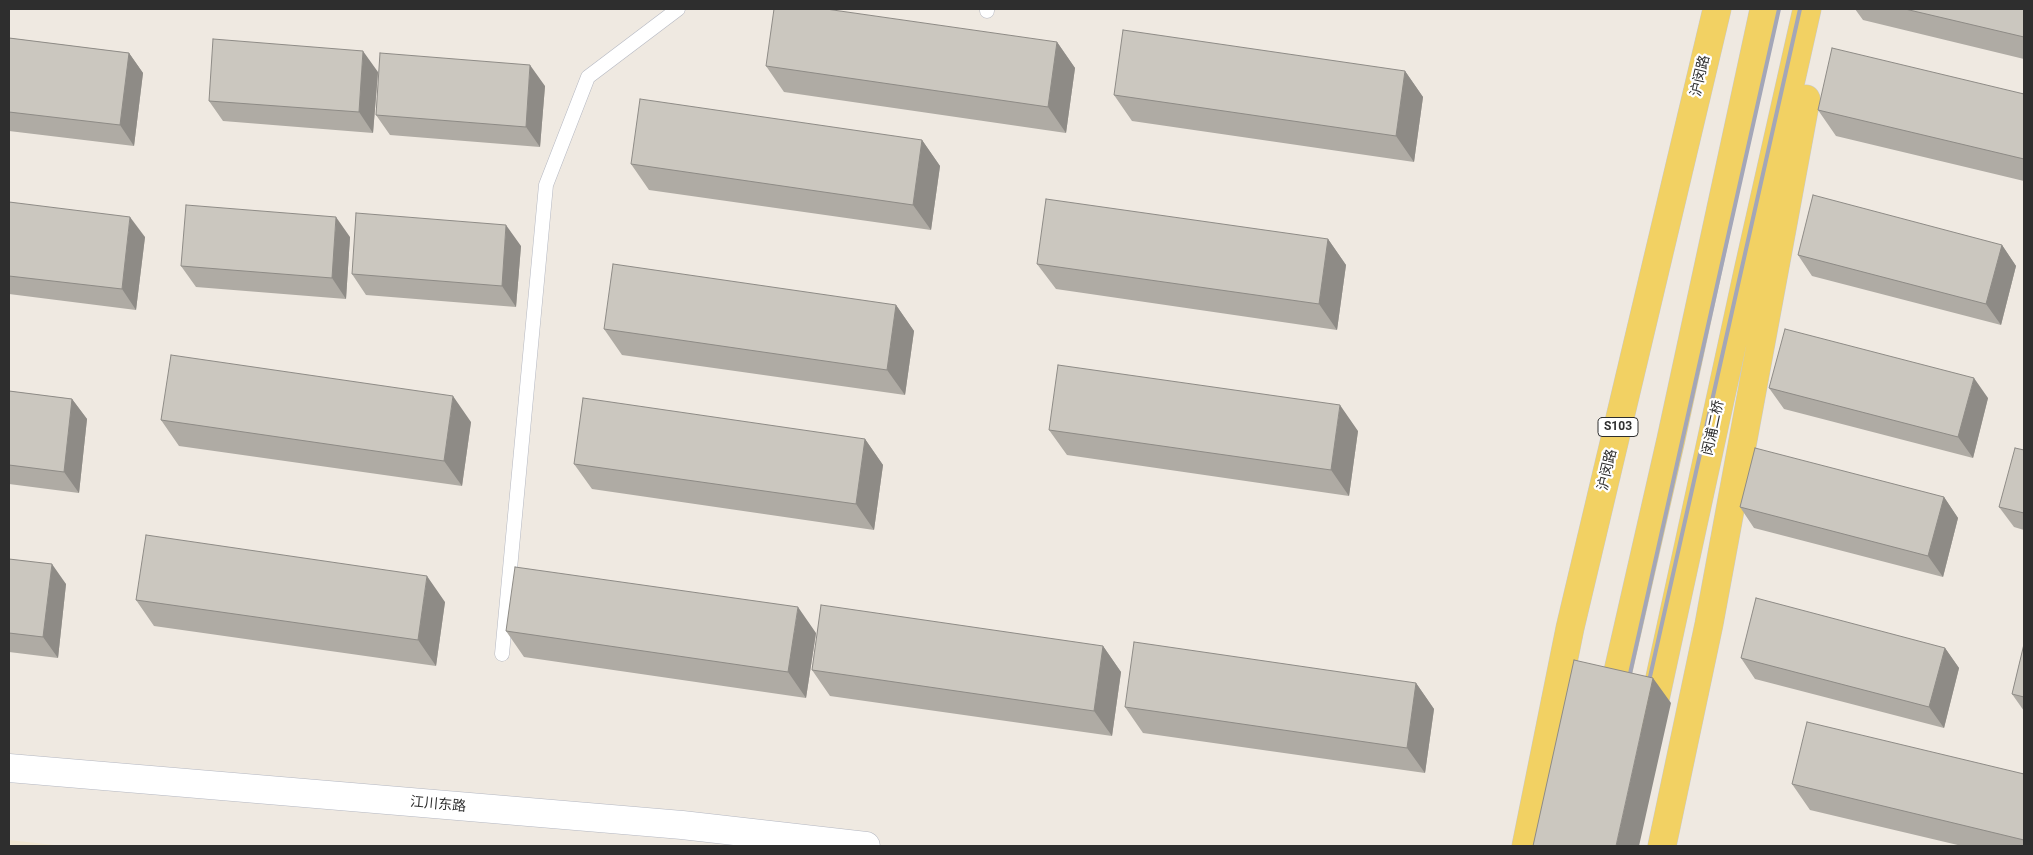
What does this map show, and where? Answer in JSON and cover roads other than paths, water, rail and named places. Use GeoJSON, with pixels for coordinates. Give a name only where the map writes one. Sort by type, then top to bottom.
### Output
{"type":"FeatureCollection","features":[{"type":"Feature","properties":{"kind":"main road","name":"沪闵路"},"geometry":{"type":"LineString","coordinates":[[1526,846],[1570,628],[1717,9]]}},
{"type":"Feature","properties":{"kind":"main road"},"geometry":{"type":"LineString","coordinates":[[1605,730],[1673,430],[1764,9]]}},
{"type":"Feature","properties":{"kind":"main road","name":"闵浦二桥"},"geometry":{"type":"LineString","coordinates":[[1645,743],[1807,9]]}},
{"type":"Feature","properties":{"kind":"main road"},"geometry":{"type":"LineString","coordinates":[[1662,846],[1709,624],[1799,130],[1824,9]]}},
{"type":"Feature","properties":{"kind":"main road","name":"江川东路"},"geometry":{"type":"LineString","coordinates":[[9,768],[682,825],[866,846]]}},
{"type":"Feature","properties":{"kind":"lane"},"geometry":{"type":"LineString","coordinates":[[502,654],[546,186],[588,77],[678,9]]}},
{"type":"Feature","properties":{"kind":"railway"},"geometry":{"type":"LineString","coordinates":[[1627,687],[1779,9]]}},
{"type":"Feature","properties":{"kind":"railway"},"geometry":{"type":"LineString","coordinates":[[1647,690],[1800,9]]}}]}
